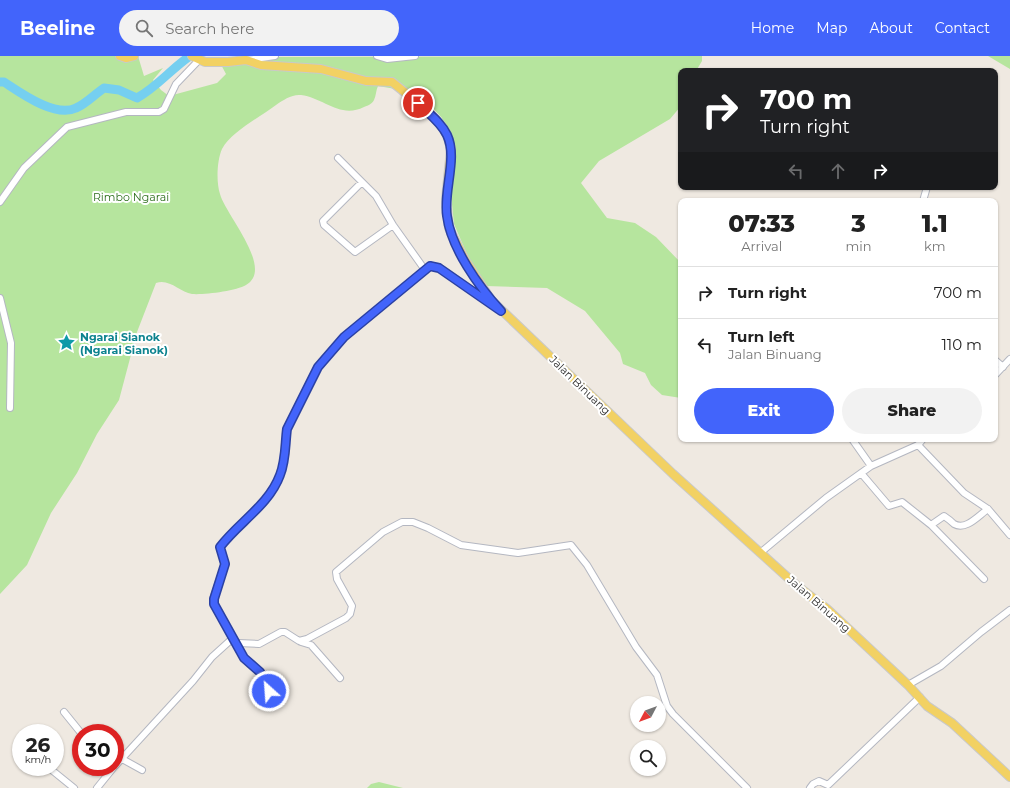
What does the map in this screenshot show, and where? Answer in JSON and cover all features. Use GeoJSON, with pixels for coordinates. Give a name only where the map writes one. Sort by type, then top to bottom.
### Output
{"type":"FeatureCollection","features":[{"type":"Feature","properties":{"kind":"main road"},"geometry":{"type":"LineString","coordinates":[[120,56],[126,58],[134,56]]}},
{"type":"Feature","properties":{"kind":"main road","name":"Jalan Binuang"},"geometry":{"type":"LineString","coordinates":[[196,58],[214,63],[246,60],[261,66],[321,69],[366,81],[392,82],[441,125],[447,135],[451,149],[446,199],[449,228],[465,260],[501,311],[644,447],[760,553],[827,609],[908,685],[927,706],[952,723],[1010,777]]}},
{"type":"Feature","properties":{"kind":"street"},"geometry":{"type":"LineString","coordinates":[[246,60],[275,56]]}},
{"type":"Feature","properties":{"kind":"street"},"geometry":{"type":"LineString","coordinates":[[377,56],[387,59],[415,56]]}},
{"type":"Feature","properties":{"kind":"street"},"geometry":{"type":"LineString","coordinates":[[0,202],[24,168],[67,127],[126,112],[159,112],[164,109],[174,86],[196,58]]}},
{"type":"Feature","properties":{"kind":"street"},"geometry":{"type":"LineString","coordinates":[[338,158],[376,196],[393,226],[425,270]]}},
{"type":"Feature","properties":{"kind":"street"},"geometry":{"type":"LineString","coordinates":[[362,182],[329,214],[323,221],[324,225],[355,252],[393,226]]}},
{"type":"Feature","properties":{"kind":"street"},"geometry":{"type":"LineString","coordinates":[[275,698],[267,687],[260,672],[246,661],[238,643],[233,638],[214,604],[214,599],[225,564],[220,547],[274,489],[281,474],[287,440],[287,429],[318,367],[344,337],[430,266],[439,268],[501,311]]}},
{"type":"Feature","properties":{"kind":"street"},"geometry":{"type":"LineString","coordinates":[[0,298],[12,352],[9,384],[10,408]]}},
{"type":"Feature","properties":{"kind":"street"},"geometry":{"type":"LineString","coordinates":[[1006,367],[1010,359]]}},
{"type":"Feature","properties":{"kind":"street"},"geometry":{"type":"LineString","coordinates":[[854,442],[871,466]]}},
{"type":"Feature","properties":{"kind":"street"},"geometry":{"type":"LineString","coordinates":[[760,553],[826,498],[871,466],[918,445],[920,442]]}},
{"type":"Feature","properties":{"kind":"street"},"geometry":{"type":"LineString","coordinates":[[918,445],[964,493],[988,509],[1010,535]]}},
{"type":"Feature","properties":{"kind":"street"},"geometry":{"type":"LineString","coordinates":[[861,473],[889,506],[902,502],[906,503],[931,525],[984,579]]}},
{"type":"Feature","properties":{"kind":"street"},"geometry":{"type":"LineString","coordinates":[[931,525],[944,516],[956,525],[961,526],[968,524],[988,509]]}},
{"type":"Feature","properties":{"kind":"street"},"geometry":{"type":"LineString","coordinates":[[299,641],[307,639],[350,614],[352,610],[350,601],[337,579],[336,572],[383,532],[402,522],[413,522],[461,545],[518,553],[571,544],[587,565],[636,647],[657,675],[667,706],[673,714],[747,788]]}},
{"type":"Feature","properties":{"kind":"street"},"geometry":{"type":"LineString","coordinates":[[908,685],[941,666],[1010,610]]}},
{"type":"Feature","properties":{"kind":"street"},"geometry":{"type":"LineString","coordinates":[[238,643],[259,644],[281,632],[284,632],[299,641],[311,645],[340,678]]}},
{"type":"Feature","properties":{"kind":"street"},"geometry":{"type":"LineString","coordinates":[[124,755],[193,681],[212,657],[233,638]]}},
{"type":"Feature","properties":{"kind":"street"},"geometry":{"type":"LineString","coordinates":[[810,788],[813,784],[819,781],[828,785],[920,697]]}},
{"type":"Feature","properties":{"kind":"street"},"geometry":{"type":"LineString","coordinates":[[64,712],[74,724]]}},
{"type":"Feature","properties":{"kind":"street"},"geometry":{"type":"LineString","coordinates":[[124,760],[142,770]]}},
{"type":"Feature","properties":{"kind":"street"},"geometry":{"type":"LineString","coordinates":[[59,776],[74,788]]}},
{"type":"Feature","properties":{"kind":"street"},"geometry":{"type":"LineString","coordinates":[[97,788],[106,776]]}},
{"type":"Feature","properties":{"kind":"green space","name":"Rimbo Ngarai"},"geometry":{"type":"Polygon","coordinates":[[[0,56],[138,56],[144,76],[163,68],[153,80],[161,90],[169,96],[217,83],[226,74],[218,59],[236,57],[702,56],[702,61],[698,68],[678,68],[678,110],[670,119],[599,161],[581,183],[607,218],[635,223],[656,237],[678,260],[678,398],[662,395],[651,385],[645,373],[623,364],[620,353],[585,311],[547,288],[486,286],[470,261],[454,224],[442,118],[419,93],[378,86],[375,98],[371,104],[355,110],[347,111],[332,107],[309,97],[294,95],[282,101],[246,125],[226,143],[222,149],[219,159],[218,177],[220,194],[252,254],[255,267],[253,277],[246,285],[241,287],[228,291],[204,294],[188,293],[165,282],[156,283],[137,332],[119,400],[97,434],[77,473],[51,513],[27,565],[0,594],[0,56]]]}},
{"type":"Feature","properties":{"kind":"green space"},"geometry":{"type":"Polygon","coordinates":[[[988,56],[1010,56],[1010,69],[988,56]]]}},
{"type":"Feature","properties":{"kind":"green space"},"geometry":{"type":"Polygon","coordinates":[[[379,782],[403,788],[367,788],[371,784],[379,782]]]}},
{"type":"Feature","properties":{"kind":"waterway"},"geometry":{"type":"LineString","coordinates":[[0,82],[4,82],[38,103],[58,110],[68,110],[83,104],[104,88],[119,90],[137,98],[151,89],[190,56]]}},
{"type":"Feature","properties":{"kind":"place","name":"Ngarai Sianok (Ngarai Sianok)"},"geometry":{"type":"Point","coordinates":[67,343]}},
{"type":"Feature","properties":{"kind":"route"},"geometry":{"type":"LineString","coordinates":[[269,691],[260,672],[244,658],[238,643],[233,638],[218,608],[214,604],[214,599],[225,564],[220,552],[220,547],[274,489],[281,474],[287,440],[287,429],[304,398],[318,367],[344,337],[430,266],[439,268],[501,311],[476,278],[455,243],[449,228],[446,215],[446,199],[451,149],[447,135],[441,125],[418,103]]}}]}
